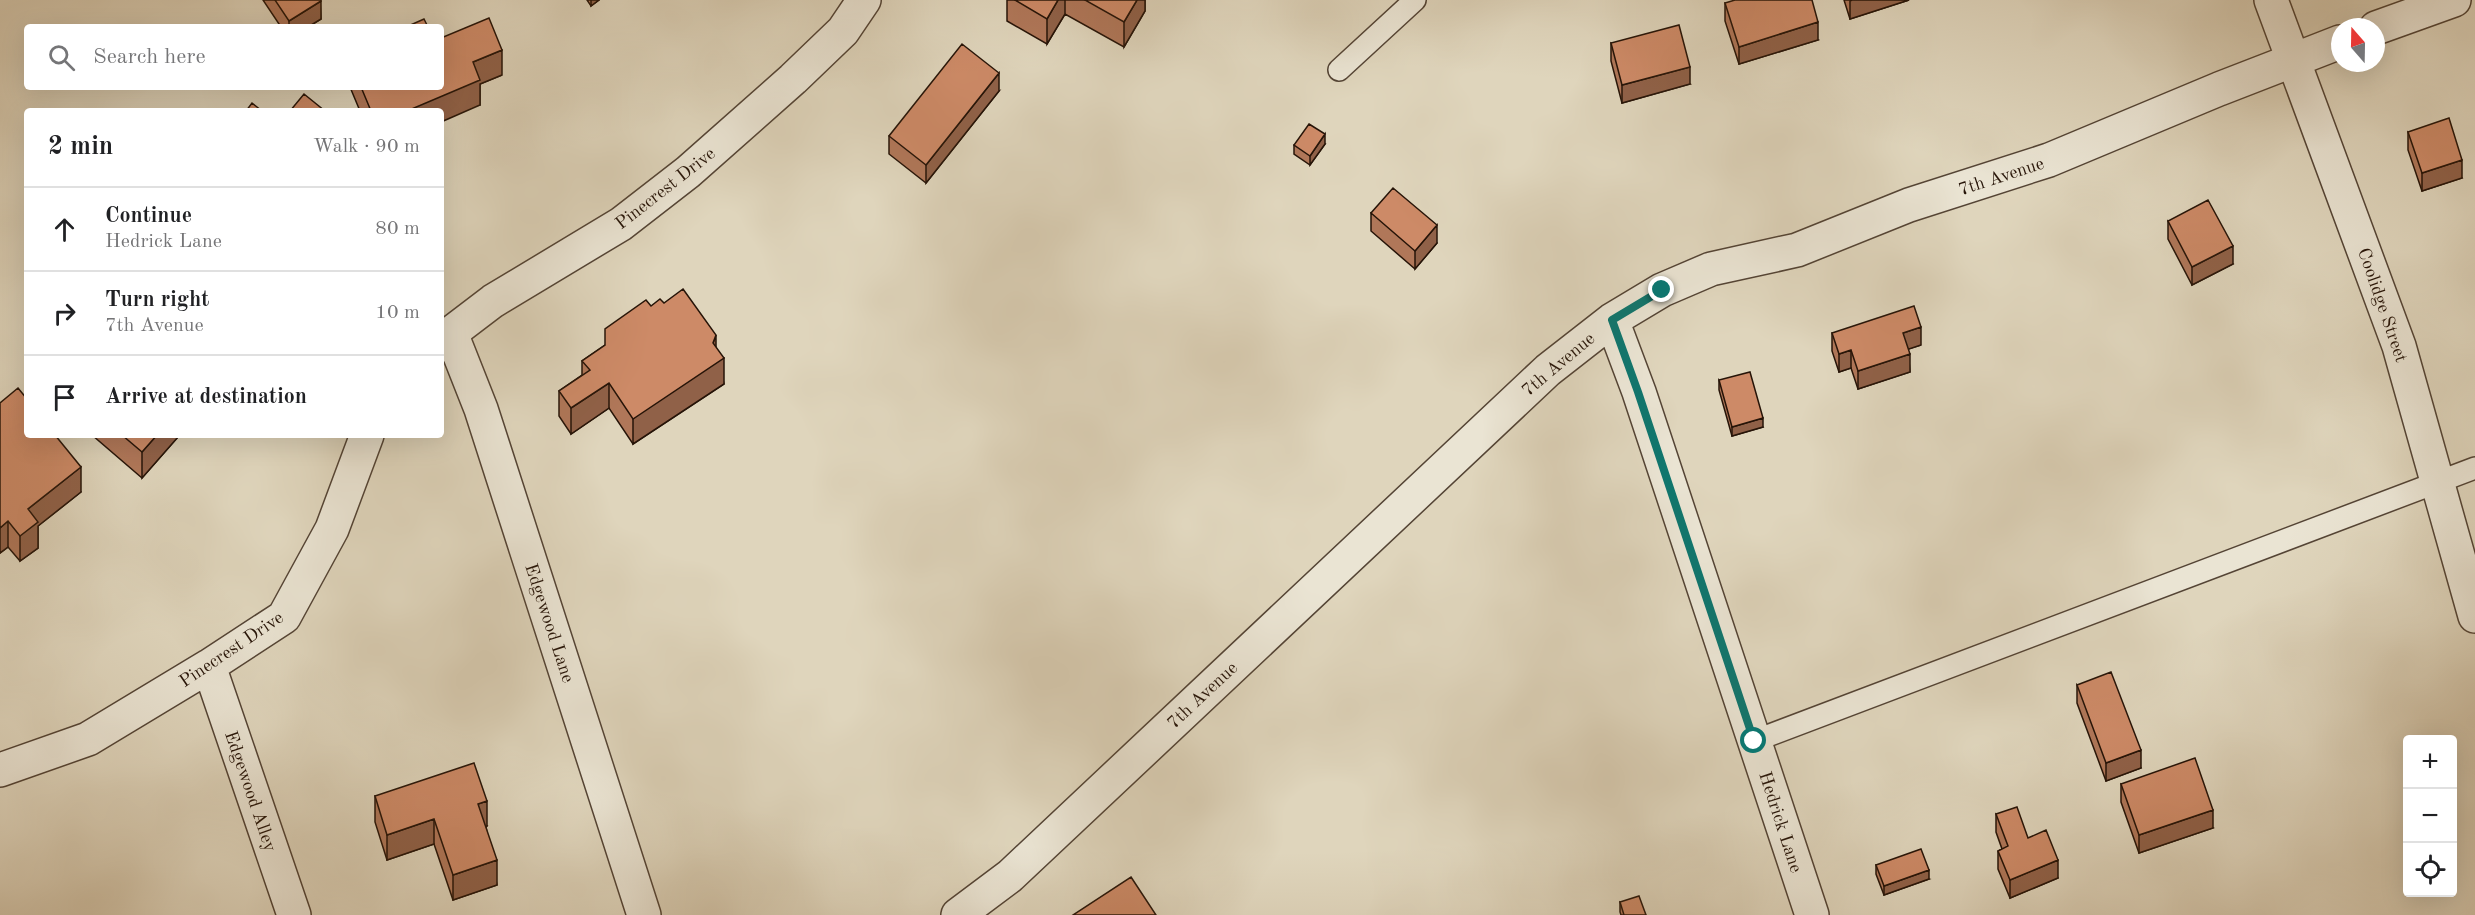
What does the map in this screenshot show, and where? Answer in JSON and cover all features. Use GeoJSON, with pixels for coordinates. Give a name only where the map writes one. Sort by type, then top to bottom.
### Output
{"type":"FeatureCollection","features":[{"type":"Feature","properties":{"kind":"street","name":"Pinecrest Drive"},"geometry":{"type":"LineString","coordinates":[[446,339],[493,301],[621,224],[688,172],[843,31],[864,0]]}},
{"type":"Feature","properties":{"kind":"street","name":"Coolidge Street"},"geometry":{"type":"LineString","coordinates":[[2271,0],[2399,346],[2475,616]]}},
{"type":"Feature","properties":{"kind":"street"},"geometry":{"type":"LineString","coordinates":[[2385,25],[2454,0]]}},
{"type":"Feature","properties":{"kind":"street","name":"7th Avenue"},"geometry":{"type":"LineString","coordinates":[[958,915],[1010,876],[1548,370],[1612,320],[1662,290],[1711,269],[1797,250],[1909,205],[2049,160],[2219,88],[2331,46]]}},
{"type":"Feature","properties":{"kind":"street","name":"Hedrick Lane"},"geometry":{"type":"LineString","coordinates":[[1612,320],[1812,915]]}},
{"type":"Feature","properties":{"kind":"street","name":"Edgewood Lane"},"geometry":{"type":"LineString","coordinates":[[446,339],[481,409],[644,915]]}},
{"type":"Feature","properties":{"kind":"street","name":"Pinecrest Drive"},"geometry":{"type":"LineString","coordinates":[[0,770],[88,739],[209,666],[284,617],[332,529],[366,438]]}},
{"type":"Feature","properties":{"kind":"street","name":"Edgewood Alley"},"geometry":{"type":"LineString","coordinates":[[209,666],[294,915]]}},
{"type":"Feature","properties":{"kind":"lane"},"geometry":{"type":"LineString","coordinates":[[1339,70],[1415,0]]}},
{"type":"Feature","properties":{"kind":"lane"},"geometry":{"type":"LineString","coordinates":[[1754,741],[2475,468]]}},
{"type":"Feature","properties":{"kind":"building"},"geometry":{"type":"Polygon","coordinates":[[[275,0],[320,0],[321,1],[289,21],[275,0]]]}},
{"type":"Feature","properties":{"kind":"building"},"geometry":{"type":"Polygon","coordinates":[[[1015,0],[1058,0],[1047,19],[1015,0]]]}},
{"type":"Feature","properties":{"kind":"building"},"geometry":{"type":"Polygon","coordinates":[[[1085,0],[1137,0],[1124,22],[1085,0]]]}},
{"type":"Feature","properties":{"kind":"building"},"geometry":{"type":"Polygon","coordinates":[[[1735,0],[1812,0],[1818,22],[1739,47],[1725,3],[1735,0]]]}},
{"type":"Feature","properties":{"kind":"building"},"geometry":{"type":"Polygon","coordinates":[[[489,18],[502,50],[473,62],[480,80],[414,108],[370,108],[362,90],[444,90],[444,37],[489,18]]]}},
{"type":"Feature","properties":{"kind":"building"},"geometry":{"type":"Polygon","coordinates":[[[424,19],[426,24],[413,24],[424,19]]]}},
{"type":"Feature","properties":{"kind":"building"},"geometry":{"type":"Polygon","coordinates":[[[1679,25],[1690,67],[1622,85],[1611,43],[1679,25]]]}},
{"type":"Feature","properties":{"kind":"building"},"geometry":{"type":"Polygon","coordinates":[[[962,44],[999,73],[926,165],[889,136],[962,44]]]}},
{"type":"Feature","properties":{"kind":"building"},"geometry":{"type":"Polygon","coordinates":[[[304,94],[321,108],[292,108],[304,94]]]}},
{"type":"Feature","properties":{"kind":"building"},"geometry":{"type":"Polygon","coordinates":[[[252,103],[258,108],[248,108],[252,103]]]}},
{"type":"Feature","properties":{"kind":"building"},"geometry":{"type":"Polygon","coordinates":[[[2449,118],[2462,160],[2422,173],[2408,132],[2449,118]]]}},
{"type":"Feature","properties":{"kind":"building"},"geometry":{"type":"Polygon","coordinates":[[[1309,124],[1325,134],[1310,156],[1294,145],[1309,124]]]}},
{"type":"Feature","properties":{"kind":"building"},"geometry":{"type":"Polygon","coordinates":[[[1393,188],[1437,225],[1415,251],[1371,213],[1393,188]]]}},
{"type":"Feature","properties":{"kind":"building"},"geometry":{"type":"Polygon","coordinates":[[[2208,200],[2233,246],[2192,267],[2168,221],[2208,200]]]}},
{"type":"Feature","properties":{"kind":"building"},"geometry":{"type":"Polygon","coordinates":[[[683,289],[716,335],[713,343],[724,358],[633,419],[609,383],[571,408],[559,391],[590,370],[582,361],[605,345],[605,329],[646,300],[651,306],[660,299],[664,303],[683,289]]]}},
{"type":"Feature","properties":{"kind":"building"},"geometry":{"type":"Polygon","coordinates":[[[1914,306],[1921,327],[1903,333],[1910,354],[1858,371],[1851,350],[1839,354],[1832,333],[1914,306]]]}},
{"type":"Feature","properties":{"kind":"building"},"geometry":{"type":"Polygon","coordinates":[[[1750,372],[1763,418],[1732,427],[1719,380],[1750,372]]]}},
{"type":"Feature","properties":{"kind":"building"},"geometry":{"type":"Polygon","coordinates":[[[18,388],[24,395],[24,438],[57,438],[81,467],[28,509],[38,522],[20,536],[8,521],[0,528],[0,403],[18,388]]]}},
{"type":"Feature","properties":{"kind":"building"},"geometry":{"type":"Polygon","coordinates":[[[126,438],[154,438],[142,452],[126,438]]]}},
{"type":"Feature","properties":{"kind":"building"},"geometry":{"type":"Polygon","coordinates":[[[2111,672],[2141,750],[2106,763],[2077,685],[2111,672]]]}},
{"type":"Feature","properties":{"kind":"building"},"geometry":{"type":"Polygon","coordinates":[[[2195,758],[2213,810],[2139,835],[2121,784],[2195,758]]]}},
{"type":"Feature","properties":{"kind":"building"},"geometry":{"type":"Polygon","coordinates":[[[474,763],[487,801],[478,804],[497,860],[453,875],[434,819],[387,835],[375,796],[474,763]]]}},
{"type":"Feature","properties":{"kind":"building"},"geometry":{"type":"Polygon","coordinates":[[[2017,807],[2028,838],[2046,830],[2058,860],[2010,880],[1998,851],[2008,846],[1996,814],[2017,807]]]}},
{"type":"Feature","properties":{"kind":"building"},"geometry":{"type":"Polygon","coordinates":[[[1921,849],[1929,870],[1884,886],[1876,865],[1921,849]]]}},
{"type":"Feature","properties":{"kind":"building"},"geometry":{"type":"Polygon","coordinates":[[[1131,877],[1156,915],[1073,915],[1131,877]]]}},
{"type":"Feature","properties":{"kind":"building"},"geometry":{"type":"Polygon","coordinates":[[[1639,896],[1646,915],[1624,915],[1620,902],[1639,896]]]}},
{"type":"Feature","properties":{"kind":"route"},"geometry":{"type":"LineString","coordinates":[[1662,290],[1612,320],[1754,741]]}}]}
